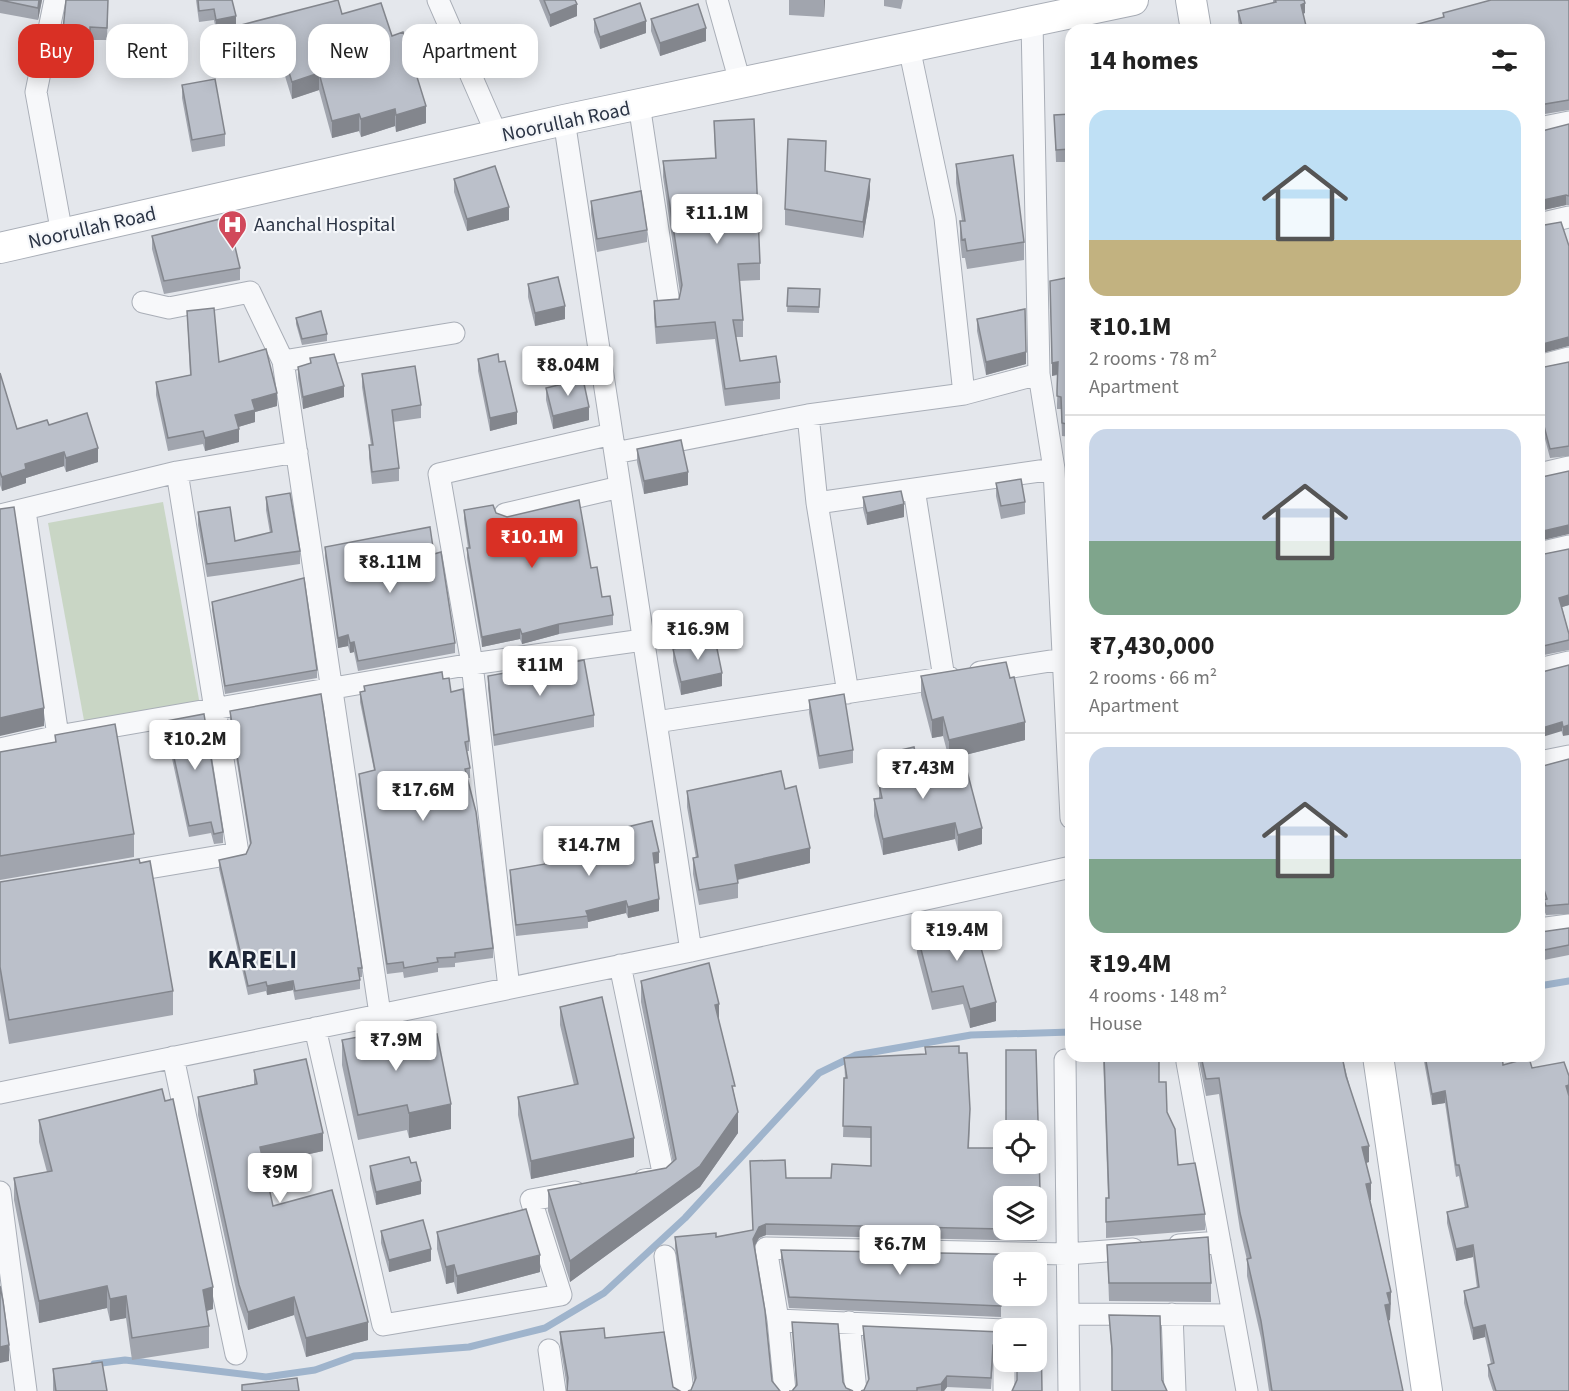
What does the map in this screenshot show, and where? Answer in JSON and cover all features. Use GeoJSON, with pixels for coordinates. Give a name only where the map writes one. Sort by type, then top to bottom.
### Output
{"type":"FeatureCollection","features":[{"type":"Feature","properties":{"kind":"main road","name":"Noorullah Road"},"geometry":{"type":"LineString","coordinates":[[0,248],[564,120],[1133,0]]}},
{"type":"Feature","properties":{"kind":"main road"},"geometry":{"type":"LineString","coordinates":[[1191,0],[1195,24]]}},
{"type":"Feature","properties":{"kind":"main road"},"geometry":{"type":"LineString","coordinates":[[1379,1062],[1427,1391]]}},
{"type":"Feature","properties":{"kind":"street"},"geometry":{"type":"LineString","coordinates":[[55,0],[36,92],[62,234]]}},
{"type":"Feature","properties":{"kind":"street"},"geometry":{"type":"LineString","coordinates":[[438,0],[497,135]]}},
{"type":"Feature","properties":{"kind":"street"},"geometry":{"type":"LineString","coordinates":[[717,0],[740,82]]}},
{"type":"Feature","properties":{"kind":"street"},"geometry":{"type":"LineString","coordinates":[[1032,21],[1039,374],[1054,469],[1065,712]]}},
{"type":"Feature","properties":{"kind":"street"},"geometry":{"type":"LineString","coordinates":[[909,47],[945,218],[964,394]]}},
{"type":"Feature","properties":{"kind":"street"},"geometry":{"type":"LineString","coordinates":[[639,105],[669,303]]}},
{"type":"Feature","properties":{"kind":"street"},"geometry":{"type":"LineString","coordinates":[[564,120],[691,951]]}},
{"type":"Feature","properties":{"kind":"street"},"geometry":{"type":"LineString","coordinates":[[1545,127],[1569,122]]}},
{"type":"Feature","properties":{"kind":"street"},"geometry":{"type":"LineString","coordinates":[[1545,223],[1569,217]]}},
{"type":"Feature","properties":{"kind":"street"},"geometry":{"type":"LineString","coordinates":[[143,302],[169,308],[250,292],[283,362],[380,1014]]}},
{"type":"Feature","properties":{"kind":"street"},"geometry":{"type":"LineString","coordinates":[[283,362],[454,333]]}},
{"type":"Feature","properties":{"kind":"street"},"geometry":{"type":"LineString","coordinates":[[1545,364],[1569,358]]}},
{"type":"Feature","properties":{"kind":"street"},"geometry":{"type":"LineString","coordinates":[[509,988],[472,664],[439,474],[614,444],[964,394],[1039,374]]}},
{"type":"Feature","properties":{"kind":"street"},"geometry":{"type":"LineString","coordinates":[[808,415],[817,503],[848,693]]}},
{"type":"Feature","properties":{"kind":"street"},"geometry":{"type":"LineString","coordinates":[[0,515],[25,511],[177,471],[297,452]]}},
{"type":"Feature","properties":{"kind":"street"},"geometry":{"type":"LineString","coordinates":[[1545,473],[1569,467]]}},
{"type":"Feature","properties":{"kind":"street"},"geometry":{"type":"LineString","coordinates":[[817,503],[1054,469]]}},
{"type":"Feature","properties":{"kind":"street"},"geometry":{"type":"LineString","coordinates":[[102,876],[238,853],[177,471]]}},
{"type":"Feature","properties":{"kind":"street"},"geometry":{"type":"LineString","coordinates":[[505,514],[620,487]]}},
{"type":"Feature","properties":{"kind":"street"},"geometry":{"type":"LineString","coordinates":[[914,489],[944,678]]}},
{"type":"Feature","properties":{"kind":"street"},"geometry":{"type":"LineString","coordinates":[[25,511],[58,736]]}},
{"type":"Feature","properties":{"kind":"street"},"geometry":{"type":"LineString","coordinates":[[1545,552],[1569,546]]}},
{"type":"Feature","properties":{"kind":"street"},"geometry":{"type":"LineString","coordinates":[[0,749],[58,736],[472,664],[644,640]]}},
{"type":"Feature","properties":{"kind":"street"},"geometry":{"type":"LineString","coordinates":[[656,722],[1062,659]]}},
{"type":"Feature","properties":{"kind":"street"},"geometry":{"type":"LineString","coordinates":[[1545,668],[1569,662]]}},
{"type":"Feature","properties":{"kind":"street"},"geometry":{"type":"LineString","coordinates":[[1545,761],[1569,756]]}},
{"type":"Feature","properties":{"kind":"street"},"geometry":{"type":"LineString","coordinates":[[0,1093],[691,951],[1065,868]]}},
{"type":"Feature","properties":{"kind":"street"},"geometry":{"type":"LineString","coordinates":[[1545,928],[1569,926]]}},
{"type":"Feature","properties":{"kind":"street"},"geometry":{"type":"LineString","coordinates":[[620,965],[664,1177],[620,1185]]}},
{"type":"Feature","properties":{"kind":"street"},"geometry":{"type":"LineString","coordinates":[[315,1028],[382,1325],[561,1295],[531,1200],[598,1189]]}},
{"type":"Feature","properties":{"kind":"street"},"geometry":{"type":"LineString","coordinates":[[173,1057],[236,1354]]}},
{"type":"Feature","properties":{"kind":"street"},"geometry":{"type":"LineString","coordinates":[[1065,1062],[1069,1391]]}},
{"type":"Feature","properties":{"kind":"street"},"geometry":{"type":"LineString","coordinates":[[1187,1062],[1247,1391]]}},
{"type":"Feature","properties":{"kind":"street"},"geometry":{"type":"LineString","coordinates":[[0,1192],[26,1391]]}},
{"type":"Feature","properties":{"kind":"street"},"geometry":{"type":"LineString","coordinates":[[785,1391],[778,1320],[766,1248],[1067,1254],[1220,1242]]}},
{"type":"Feature","properties":{"kind":"street"},"geometry":{"type":"LineString","coordinates":[[665,1256],[683,1391]]}},
{"type":"Feature","properties":{"kind":"street"},"geometry":{"type":"LineString","coordinates":[[1068,1314],[1233,1315]]}},
{"type":"Feature","properties":{"kind":"street"},"geometry":{"type":"LineString","coordinates":[[1172,1314],[1174,1391]]}},
{"type":"Feature","properties":{"kind":"street"},"geometry":{"type":"LineString","coordinates":[[778,1320],[993,1329]]}},
{"type":"Feature","properties":{"kind":"street"},"geometry":{"type":"LineString","coordinates":[[849,1322],[856,1391]]}},
{"type":"Feature","properties":{"kind":"street"},"geometry":{"type":"LineString","coordinates":[[549,1350],[555,1391]]}},
{"type":"Feature","properties":{"kind":"street"},"geometry":{"type":"LineString","coordinates":[[1004,1372],[1004,1391]]}},
{"type":"Feature","properties":{"kind":"green space"},"geometry":{"type":"Polygon","coordinates":[[[163,502],[200,705],[85,726],[48,523],[163,502]]]}},
{"type":"Feature","properties":{"kind":"building"},"geometry":{"type":"Polygon","coordinates":[[[0,0],[39,0],[38,8],[0,0]]]}},
{"type":"Feature","properties":{"kind":"building"},"geometry":{"type":"Polygon","coordinates":[[[66,0],[108,0],[106,28],[94,27],[94,24],[64,24],[66,0]]]}},
{"type":"Feature","properties":{"kind":"building"},"geometry":{"type":"Polygon","coordinates":[[[198,0],[232,0],[236,16],[216,20],[214,9],[199,11],[198,0]]]}},
{"type":"Feature","properties":{"kind":"building"},"geometry":{"type":"Polygon","coordinates":[[[338,0],[342,14],[381,3],[388,24],[308,24],[308,77],[292,82],[291,78],[296,78],[296,24],[245,24],[338,0]]]}},
{"type":"Feature","properties":{"kind":"building"},"geometry":{"type":"Polygon","coordinates":[[[544,0],[575,0],[577,4],[550,15],[544,0]]]}},
{"type":"Feature","properties":{"kind":"building"},"geometry":{"type":"Polygon","coordinates":[[[1275,0],[1304,0],[1305,3],[1301,5],[1306,24],[1241,24],[1238,11],[1276,2],[1275,0]]]}},
{"type":"Feature","properties":{"kind":"building"},"geometry":{"type":"Polygon","coordinates":[[[1491,0],[1569,0],[1569,100],[1545,104],[1545,24],[1418,24],[1444,17],[1443,13],[1491,0]]]}},
{"type":"Feature","properties":{"kind":"building"},"geometry":{"type":"Polygon","coordinates":[[[640,3],[646,21],[600,37],[594,19],[640,3]]]}},
{"type":"Feature","properties":{"kind":"building"},"geometry":{"type":"Polygon","coordinates":[[[698,4],[706,28],[660,43],[651,19],[698,4]]]}},
{"type":"Feature","properties":{"kind":"building"},"geometry":{"type":"Polygon","coordinates":[[[390,30],[392,36],[402,32],[402,78],[417,78],[426,106],[396,115],[395,109],[361,119],[359,114],[332,121],[320,78],[390,78],[390,30]]]}},
{"type":"Feature","properties":{"kind":"building"},"geometry":{"type":"Polygon","coordinates":[[[215,79],[225,134],[192,140],[182,85],[215,79]]]}},
{"type":"Feature","properties":{"kind":"building"},"geometry":{"type":"Polygon","coordinates":[[[1065,114],[1065,149],[1056,150],[1054,115],[1065,114]]]}},
{"type":"Feature","properties":{"kind":"building"},"geometry":{"type":"Polygon","coordinates":[[[754,119],[760,263],[738,264],[743,320],[733,320],[740,361],[776,356],[780,382],[725,389],[715,322],[656,327],[654,301],[679,299],[682,285],[663,161],[716,158],[714,121],[754,119]]]}},
{"type":"Feature","properties":{"kind":"building"},"geometry":{"type":"Polygon","coordinates":[[[1569,124],[1569,196],[1545,200],[1545,130],[1569,124]]]}},
{"type":"Feature","properties":{"kind":"building"},"geometry":{"type":"Polygon","coordinates":[[[788,139],[826,141],[825,171],[870,179],[863,222],[785,209],[788,139]]]}},
{"type":"Feature","properties":{"kind":"building"},"geometry":{"type":"Polygon","coordinates":[[[1013,155],[1024,242],[967,251],[965,239],[962,240],[960,221],[965,221],[956,164],[1013,155]]]}},
{"type":"Feature","properties":{"kind":"building"},"geometry":{"type":"Polygon","coordinates":[[[495,166],[509,207],[467,219],[454,179],[495,166]]]}},
{"type":"Feature","properties":{"kind":"building"},"geometry":{"type":"Polygon","coordinates":[[[641,191],[647,230],[597,239],[591,201],[641,191]]]}},
{"type":"Feature","properties":{"kind":"building"},"geometry":{"type":"Polygon","coordinates":[[[228,217],[240,268],[164,281],[152,236],[228,217]]]}},
{"type":"Feature","properties":{"kind":"building"},"geometry":{"type":"Polygon","coordinates":[[[1561,222],[1569,246],[1569,337],[1545,343],[1545,225],[1561,222]]]}},
{"type":"Feature","properties":{"kind":"building"},"geometry":{"type":"Polygon","coordinates":[[[558,277],[565,306],[535,313],[528,284],[558,277]]]}},
{"type":"Feature","properties":{"kind":"building"},"geometry":{"type":"Polygon","coordinates":[[[1065,278],[1065,424],[1062,423],[1061,397],[1057,396],[1058,362],[1052,363],[1050,281],[1065,278]]]}},
{"type":"Feature","properties":{"kind":"building"},"geometry":{"type":"Polygon","coordinates":[[[788,288],[820,289],[819,307],[787,306],[788,288]]]}},
{"type":"Feature","properties":{"kind":"building"},"geometry":{"type":"Polygon","coordinates":[[[214,308],[219,362],[266,349],[277,393],[252,400],[255,410],[235,415],[239,429],[205,438],[203,431],[168,438],[156,382],[191,375],[187,311],[214,308]]]}},
{"type":"Feature","properties":{"kind":"building"},"geometry":{"type":"Polygon","coordinates":[[[1025,309],[1026,352],[986,362],[977,319],[1025,309]]]}},
{"type":"Feature","properties":{"kind":"building"},"geometry":{"type":"Polygon","coordinates":[[[321,311],[327,334],[302,339],[296,318],[321,311]]]}},
{"type":"Feature","properties":{"kind":"building"},"geometry":{"type":"Polygon","coordinates":[[[334,354],[344,386],[303,397],[298,367],[311,363],[310,358],[334,354]]]}},
{"type":"Feature","properties":{"kind":"building"},"geometry":{"type":"Polygon","coordinates":[[[498,354],[499,362],[505,361],[517,412],[490,418],[478,359],[498,354]]]}},
{"type":"Feature","properties":{"kind":"building"},"geometry":{"type":"Polygon","coordinates":[[[1569,362],[1569,446],[1550,449],[1545,430],[1545,367],[1569,362]]]}},
{"type":"Feature","properties":{"kind":"building"},"geometry":{"type":"Polygon","coordinates":[[[415,366],[421,405],[392,410],[399,468],[372,472],[369,445],[373,445],[362,374],[415,366]]]}},
{"type":"Feature","properties":{"kind":"building"},"geometry":{"type":"Polygon","coordinates":[[[0,373],[17,429],[47,420],[49,425],[87,413],[98,448],[66,458],[64,452],[25,464],[26,469],[2,477],[0,472],[0,373]]]}},
{"type":"Feature","properties":{"kind":"building"},"geometry":{"type":"Polygon","coordinates":[[[583,379],[589,407],[553,416],[546,388],[583,379]]]}},
{"type":"Feature","properties":{"kind":"building"},"geometry":{"type":"Polygon","coordinates":[[[681,440],[688,472],[644,481],[637,449],[681,440]]]}},
{"type":"Feature","properties":{"kind":"building"},"geometry":{"type":"Polygon","coordinates":[[[1569,471],[1569,525],[1545,531],[1545,476],[1569,471]]]}},
{"type":"Feature","properties":{"kind":"building"},"geometry":{"type":"Polygon","coordinates":[[[1021,479],[1025,502],[1001,506],[996,483],[1021,479]]]}},
{"type":"Feature","properties":{"kind":"building"},"geometry":{"type":"Polygon","coordinates":[[[901,491],[904,504],[867,513],[863,497],[901,491]]]}},
{"type":"Feature","properties":{"kind":"building"},"geometry":{"type":"Polygon","coordinates":[[[290,493],[300,551],[207,564],[198,512],[230,507],[235,541],[272,532],[266,497],[290,493]]]}},
{"type":"Feature","properties":{"kind":"building"},"geometry":{"type":"Polygon","coordinates":[[[579,500],[591,568],[597,567],[602,597],[610,596],[613,615],[559,624],[522,634],[520,629],[482,637],[467,548],[470,548],[464,510],[493,505],[496,513],[507,517],[579,500]]]}},
{"type":"Feature","properties":{"kind":"building"},"geometry":{"type":"Polygon","coordinates":[[[14,507],[44,708],[0,718],[0,509],[14,507]]]}},
{"type":"Feature","properties":{"kind":"building"},"geometry":{"type":"Polygon","coordinates":[[[430,527],[434,554],[441,552],[455,643],[358,661],[354,642],[350,643],[348,635],[338,638],[325,547],[430,527]]]}},
{"type":"Feature","properties":{"kind":"building"},"geometry":{"type":"Polygon","coordinates":[[[1569,549],[1569,595],[1559,598],[1569,640],[1545,646],[1545,554],[1569,549]]]}},
{"type":"Feature","properties":{"kind":"building"},"geometry":{"type":"Polygon","coordinates":[[[304,578],[317,670],[225,686],[212,602],[304,578]]]}},
{"type":"Feature","properties":{"kind":"building"},"geometry":{"type":"Polygon","coordinates":[[[715,639],[722,673],[681,682],[673,649],[715,639]]]}},
{"type":"Feature","properties":{"kind":"building"},"geometry":{"type":"Polygon","coordinates":[[[584,660],[594,715],[494,735],[488,676],[516,671],[517,673],[584,660]]]}},
{"type":"Feature","properties":{"kind":"building"},"geometry":{"type":"Polygon","coordinates":[[[1006,662],[1010,678],[1014,677],[1025,722],[949,740],[943,717],[932,720],[921,676],[1006,662]]]}},
{"type":"Feature","properties":{"kind":"building"},"geometry":{"type":"Polygon","coordinates":[[[1569,665],[1569,725],[1563,727],[1562,722],[1545,727],[1545,671],[1569,665]]]}},
{"type":"Feature","properties":{"kind":"building"},"geometry":{"type":"Polygon","coordinates":[[[442,672],[443,679],[449,678],[451,692],[463,689],[469,741],[465,742],[470,768],[465,769],[476,812],[493,948],[455,953],[455,957],[437,958],[438,962],[404,968],[403,962],[387,964],[359,774],[375,770],[360,692],[365,691],[364,686],[442,672]]]}},
{"type":"Feature","properties":{"kind":"building"},"geometry":{"type":"Polygon","coordinates":[[[321,694],[362,968],[358,968],[360,980],[295,991],[293,981],[267,986],[266,982],[248,986],[219,860],[246,854],[251,843],[230,711],[321,694]]]}},
{"type":"Feature","properties":{"kind":"building"},"geometry":{"type":"Polygon","coordinates":[[[844,694],[853,750],[819,756],[809,700],[844,694]]]}},
{"type":"Feature","properties":{"kind":"building"},"geometry":{"type":"Polygon","coordinates":[[[204,714],[223,832],[214,834],[211,822],[189,826],[166,721],[204,714]]]}},
{"type":"Feature","properties":{"kind":"building"},"geometry":{"type":"Polygon","coordinates":[[[115,724],[134,834],[0,856],[0,752],[56,742],[55,735],[115,724]]]}},
{"type":"Feature","properties":{"kind":"building"},"geometry":{"type":"Polygon","coordinates":[[[914,747],[922,783],[967,771],[982,828],[958,835],[955,823],[883,839],[874,799],[882,798],[879,784],[886,782],[882,765],[895,762],[892,752],[914,747]]]}},
{"type":"Feature","properties":{"kind":"building"},"geometry":{"type":"Polygon","coordinates":[[[1569,759],[1569,904],[1546,906],[1545,903],[1547,899],[1545,893],[1545,765],[1569,759]]]}},
{"type":"Feature","properties":{"kind":"building"},"geometry":{"type":"Polygon","coordinates":[[[781,771],[785,789],[796,786],[810,848],[735,865],[738,883],[699,890],[693,858],[698,857],[687,791],[781,771]]]}},
{"type":"Feature","properties":{"kind":"building"},"geometry":{"type":"Polygon","coordinates":[[[652,821],[659,852],[653,853],[659,899],[628,907],[626,901],[586,911],[588,916],[516,925],[510,870],[551,863],[550,855],[580,852],[577,839],[652,821]]]}},
{"type":"Feature","properties":{"kind":"building"},"geometry":{"type":"Polygon","coordinates":[[[139,859],[140,863],[150,861],[173,991],[9,1020],[0,967],[0,882],[139,859]]]}},
{"type":"Feature","properties":{"kind":"building"},"geometry":{"type":"Polygon","coordinates":[[[973,919],[996,1002],[970,1009],[963,986],[932,992],[917,934],[973,919]]]}},
{"type":"Feature","properties":{"kind":"building"},"geometry":{"type":"Polygon","coordinates":[[[1569,928],[1569,945],[1545,950],[1545,931],[1569,928]]]}},
{"type":"Feature","properties":{"kind":"building"},"geometry":{"type":"Polygon","coordinates":[[[709,963],[719,1004],[715,1005],[735,1086],[732,1086],[738,1112],[700,1166],[570,1261],[548,1190],[666,1168],[676,1159],[641,981],[709,963]]]}},
{"type":"Feature","properties":{"kind":"building"},"geometry":{"type":"Polygon","coordinates":[[[602,997],[634,1138],[531,1161],[518,1097],[578,1084],[560,1007],[602,997]]]}},
{"type":"Feature","properties":{"kind":"building"},"geometry":{"type":"Polygon","coordinates":[[[400,1029],[403,1041],[437,1034],[451,1104],[409,1113],[407,1105],[358,1115],[342,1040],[400,1029]]]}},
{"type":"Feature","properties":{"kind":"building"},"geometry":{"type":"Polygon","coordinates":[[[959,1046],[959,1053],[967,1053],[970,1109],[968,1148],[993,1148],[993,1174],[1040,1174],[1040,1186],[993,1186],[993,1229],[766,1224],[759,1227],[753,1239],[765,1311],[772,1381],[780,1391],[688,1391],[691,1390],[696,1378],[675,1237],[716,1233],[716,1237],[753,1230],[750,1161],[785,1160],[786,1178],[831,1178],[832,1164],[871,1166],[871,1127],[843,1126],[844,1078],[847,1078],[844,1058],[926,1054],[925,1047],[959,1046]]]}},
{"type":"Feature","properties":{"kind":"building"},"geometry":{"type":"Polygon","coordinates":[[[1006,1050],[1036,1050],[1038,1120],[1006,1120],[1006,1050]]]}},
{"type":"Feature","properties":{"kind":"building"},"geometry":{"type":"Polygon","coordinates":[[[306,1059],[323,1133],[260,1147],[273,1206],[332,1190],[368,1322],[306,1338],[294,1297],[248,1312],[239,1285],[198,1097],[257,1084],[254,1070],[306,1059]]]}},
{"type":"Feature","properties":{"kind":"building"},"geometry":{"type":"Polygon","coordinates":[[[1104,1062],[1159,1062],[1159,1082],[1166,1082],[1167,1112],[1175,1129],[1178,1165],[1195,1163],[1205,1214],[1106,1222],[1106,1198],[1109,1198],[1104,1062]]]}},
{"type":"Feature","properties":{"kind":"building"},"geometry":{"type":"Polygon","coordinates":[[[1202,1062],[1343,1062],[1369,1146],[1362,1147],[1371,1183],[1366,1184],[1391,1292],[1387,1293],[1390,1304],[1385,1305],[1403,1391],[1272,1391],[1261,1321],[1247,1259],[1251,1258],[1240,1213],[1219,1078],[1206,1079],[1202,1062]]]}},
{"type":"Feature","properties":{"kind":"building"},"geometry":{"type":"Polygon","coordinates":[[[1426,1062],[1503,1062],[1503,1065],[1530,1062],[1532,1068],[1564,1062],[1569,1076],[1569,1085],[1566,1086],[1569,1096],[1569,1391],[1496,1391],[1488,1365],[1494,1363],[1485,1325],[1473,1328],[1464,1291],[1479,1287],[1473,1245],[1456,1249],[1447,1212],[1468,1207],[1459,1165],[1456,1165],[1445,1091],[1432,1094],[1426,1062]]]}},
{"type":"Feature","properties":{"kind":"building"},"geometry":{"type":"Polygon","coordinates":[[[162,1089],[165,1101],[173,1099],[213,1287],[203,1290],[209,1326],[132,1338],[126,1296],[110,1299],[107,1286],[39,1301],[14,1178],[52,1171],[39,1120],[162,1089]]]}},
{"type":"Feature","properties":{"kind":"building"},"geometry":{"type":"Polygon","coordinates":[[[409,1157],[411,1163],[416,1162],[421,1181],[376,1192],[370,1166],[409,1157]]]}},
{"type":"Feature","properties":{"kind":"building"},"geometry":{"type":"Polygon","coordinates":[[[526,1209],[540,1255],[457,1276],[454,1265],[446,1267],[437,1232],[526,1209]]]}},
{"type":"Feature","properties":{"kind":"building"},"geometry":{"type":"Polygon","coordinates":[[[423,1220],[431,1249],[389,1260],[381,1231],[423,1220]]]}},
{"type":"Feature","properties":{"kind":"building"},"geometry":{"type":"Polygon","coordinates":[[[1208,1237],[1211,1283],[1109,1283],[1107,1245],[1208,1237]]]}},
{"type":"Feature","properties":{"kind":"building"},"geometry":{"type":"Polygon","coordinates":[[[781,1250],[993,1254],[993,1306],[789,1297],[781,1250]]]}},
{"type":"Feature","properties":{"kind":"building"},"geometry":{"type":"Polygon","coordinates":[[[0,1286],[9,1345],[0,1347],[0,1286]]]}},
{"type":"Feature","properties":{"kind":"building"},"geometry":{"type":"Polygon","coordinates":[[[1109,1315],[1160,1316],[1162,1380],[1167,1391],[1112,1391],[1109,1315]]]}},
{"type":"Feature","properties":{"kind":"building"},"geometry":{"type":"Polygon","coordinates":[[[792,1322],[838,1324],[843,1382],[846,1388],[853,1391],[792,1391],[797,1385],[792,1322]]]}},
{"type":"Feature","properties":{"kind":"building"},"geometry":{"type":"Polygon","coordinates":[[[863,1326],[993,1332],[991,1378],[947,1376],[941,1384],[917,1388],[917,1391],[861,1391],[864,1390],[869,1379],[863,1326]]]}},
{"type":"Feature","properties":{"kind":"building"},"geometry":{"type":"Polygon","coordinates":[[[604,1328],[605,1338],[664,1332],[673,1387],[680,1391],[567,1391],[568,1378],[560,1332],[604,1328]]]}},
{"type":"Feature","properties":{"kind":"building"},"geometry":{"type":"Polygon","coordinates":[[[102,1362],[107,1391],[56,1391],[53,1369],[102,1362]]]}},
{"type":"Feature","properties":{"kind":"building"},"geometry":{"type":"Polygon","coordinates":[[[1017,1372],[1042,1372],[1042,1391],[1012,1391],[1017,1380],[1017,1372]]]}},
{"type":"Feature","properties":{"kind":"building"},"geometry":{"type":"Polygon","coordinates":[[[297,1378],[299,1391],[242,1391],[242,1385],[297,1378]]]}},
{"type":"Feature","properties":{"kind":"waterway"},"geometry":{"type":"LineString","coordinates":[[1545,985],[1569,981]]}},
{"type":"Feature","properties":{"kind":"waterway"},"geometry":{"type":"LineString","coordinates":[[94,1364],[125,1360],[266,1377],[315,1370],[354,1356],[469,1347],[545,1328],[604,1293],[685,1218],[819,1073],[856,1055],[971,1035],[1065,1032]]}},
{"type":"Feature","properties":{"kind":"place","name":"Aanchal Hospital"},"geometry":{"type":"Point","coordinates":[233,250]}},
{"type":"Feature","properties":{"kind":"district","name":"KARELI"},"geometry":{"type":"Point","coordinates":[253,959]}}]}
